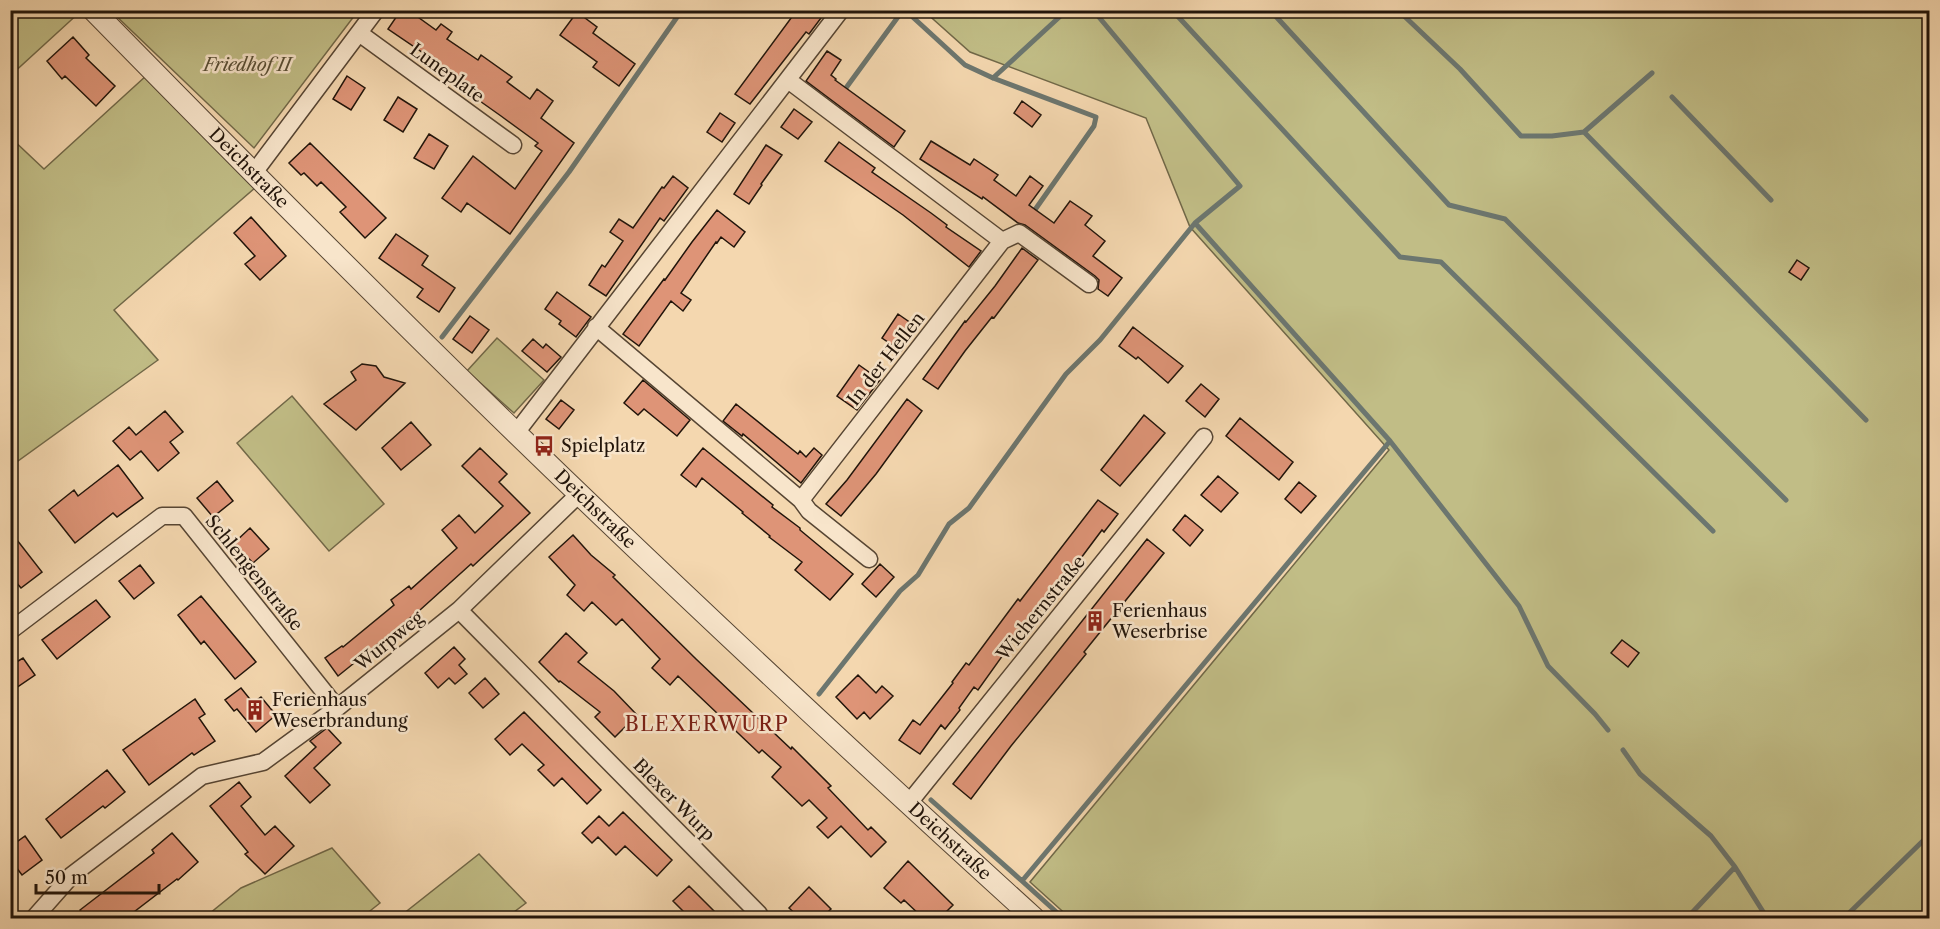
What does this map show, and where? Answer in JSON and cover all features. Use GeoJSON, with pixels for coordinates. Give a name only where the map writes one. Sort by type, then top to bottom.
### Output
{"type":"FeatureCollection","features":[{"type":"Feature","properties":{"kind":"street","name":"Deichstraße"},"geometry":{"type":"LineString","coordinates":[[93,10],[254,174],[579,494],[908,804],[1034,918]]}},
{"type":"Feature","properties":{"kind":"street"},"geometry":{"type":"LineString","coordinates":[[254,174],[376,10]]}},
{"type":"Feature","properties":{"kind":"street"},"geometry":{"type":"LineString","coordinates":[[516,433],[841,10]]}},
{"type":"Feature","properties":{"kind":"street","name":"Luneplate"},"geometry":{"type":"LineString","coordinates":[[359,33],[513,145]]}},
{"type":"Feature","properties":{"kind":"street"},"geometry":{"type":"LineString","coordinates":[[788,80],[1002,241],[1019,233],[1089,284]]}},
{"type":"Feature","properties":{"kind":"street","name":"In der Hellen"},"geometry":{"type":"LineString","coordinates":[[801,500],[1002,241]]}},
{"type":"Feature","properties":{"kind":"street"},"geometry":{"type":"LineString","coordinates":[[596,327],[869,559]]}},
{"type":"Feature","properties":{"kind":"street","name":"Wichernstraße"},"geometry":{"type":"LineString","coordinates":[[908,804],[1204,436]]}},
{"type":"Feature","properties":{"kind":"street","name":"Wurpweg"},"geometry":{"type":"LineString","coordinates":[[34,918],[72,875],[202,776],[263,762],[337,708],[459,610],[579,494]]}},
{"type":"Feature","properties":{"kind":"street","name":"Schlengenstraße"},"geometry":{"type":"LineString","coordinates":[[10,631],[162,516],[184,516],[337,708]]}},
{"type":"Feature","properties":{"kind":"street","name":"Blexer Wurp"},"geometry":{"type":"LineString","coordinates":[[459,610],[759,914]]}},
{"type":"Feature","properties":{"kind":"green space"},"geometry":{"type":"Polygon","coordinates":[[[11,10],[81,10],[81,11],[11,75],[11,10]]]}},
{"type":"Feature","properties":{"kind":"green space","name":"Friedhof II"},"geometry":{"type":"Polygon","coordinates":[[[111,11],[358,11],[254,148],[111,11]]]}},
{"type":"Feature","properties":{"kind":"green space"},"geometry":{"type":"Polygon","coordinates":[[[924,11],[1929,11],[1929,918],[1070,918],[1030,882],[1389,450],[1190,227],[1146,118],[970,52],[924,11]]]}},
{"type":"Feature","properties":{"kind":"green space"},"geometry":{"type":"Polygon","coordinates":[[[147,75],[256,187],[114,310],[158,360],[11,466],[10,137],[44,169],[147,75]]]}},
{"type":"Feature","properties":{"kind":"green space"},"geometry":{"type":"Polygon","coordinates":[[[497,338],[544,380],[514,413],[467,371],[497,338]]]}},
{"type":"Feature","properties":{"kind":"green space"},"geometry":{"type":"Polygon","coordinates":[[[292,396],[384,504],[329,551],[237,443],[292,396]]]}},
{"type":"Feature","properties":{"kind":"green space"},"geometry":{"type":"Polygon","coordinates":[[[332,848],[380,903],[361,918],[204,918],[241,888],[332,848]]]}},
{"type":"Feature","properties":{"kind":"green space"},"geometry":{"type":"Polygon","coordinates":[[[479,854],[526,903],[506,918],[398,918],[479,854]]]}},
{"type":"Feature","properties":{"kind":"building"},"geometry":{"type":"Polygon","coordinates":[[[401,10],[408,10],[436,30],[441,24],[452,32],[447,39],[478,60],[481,55],[512,77],[507,82],[530,99],[537,89],[553,101],[541,118],[574,143],[510,234],[467,203],[461,212],[442,198],[473,156],[515,189],[542,151],[535,146],[538,143],[446,77],[445,79],[424,64],[429,57],[388,29],[401,10]]]}},
{"type":"Feature","properties":{"kind":"building"},"geometry":{"type":"Polygon","coordinates":[[[797,10],[827,10],[809,34],[806,32],[750,104],[735,94],[797,10]]]}},
{"type":"Feature","properties":{"kind":"building"},"geometry":{"type":"Polygon","coordinates":[[[577,12],[597,27],[593,33],[635,64],[619,86],[593,67],[597,62],[560,35],[577,12]]]}},
{"type":"Feature","properties":{"kind":"building"},"geometry":{"type":"Polygon","coordinates":[[[73,37],[89,55],[86,58],[115,86],[96,106],[65,76],[62,79],[47,61],[73,37]]]}},
{"type":"Feature","properties":{"kind":"building"},"geometry":{"type":"Polygon","coordinates":[[[827,51],[841,60],[831,75],[835,80],[905,131],[894,147],[806,81],[827,51]]]}},
{"type":"Feature","properties":{"kind":"building"},"geometry":{"type":"Polygon","coordinates":[[[347,76],[365,88],[351,110],[333,99],[347,76]]]}},
{"type":"Feature","properties":{"kind":"building"},"geometry":{"type":"Polygon","coordinates":[[[398,97],[417,109],[403,132],[384,120],[398,97]]]}},
{"type":"Feature","properties":{"kind":"building"},"geometry":{"type":"Polygon","coordinates":[[[1022,101],[1041,115],[1032,127],[1014,113],[1022,101]]]}},
{"type":"Feature","properties":{"kind":"building"},"geometry":{"type":"Polygon","coordinates":[[[794,109],[812,122],[798,139],[781,127],[794,109]]]}},
{"type":"Feature","properties":{"kind":"building"},"geometry":{"type":"Polygon","coordinates":[[[720,113],[735,123],[722,142],[707,132],[720,113]]]}},
{"type":"Feature","properties":{"kind":"building"},"geometry":{"type":"Polygon","coordinates":[[[429,134],[448,146],[434,169],[414,158],[429,134]]]}},
{"type":"Feature","properties":{"kind":"building"},"geometry":{"type":"Polygon","coordinates":[[[931,141],[970,165],[974,159],[998,175],[994,180],[1016,196],[1030,176],[1043,186],[1029,205],[1054,223],[1070,201],[1092,216],[1085,225],[1105,241],[1093,256],[1122,278],[1108,296],[1098,289],[1099,280],[1095,276],[1025,225],[1018,223],[983,197],[982,199],[920,159],[931,141]]]}},
{"type":"Feature","properties":{"kind":"building"},"geometry":{"type":"Polygon","coordinates":[[[839,142],[875,168],[872,172],[981,251],[969,267],[903,215],[825,161],[839,142]]]}},
{"type":"Feature","properties":{"kind":"building"},"geometry":{"type":"Polygon","coordinates":[[[310,143],[386,218],[365,238],[340,212],[346,207],[321,182],[317,186],[289,163],[310,143]]]}},
{"type":"Feature","properties":{"kind":"building"},"geometry":{"type":"Polygon","coordinates":[[[766,145],[782,155],[749,204],[734,194],[766,145]]]}},
{"type":"Feature","properties":{"kind":"building"},"geometry":{"type":"Polygon","coordinates":[[[673,176],[688,188],[664,221],[660,218],[606,296],[589,285],[602,265],[605,267],[623,241],[610,232],[619,219],[633,228],[662,187],[664,188],[673,176]]]}},
{"type":"Feature","properties":{"kind":"building"},"geometry":{"type":"Polygon","coordinates":[[[717,210],[745,232],[734,247],[721,237],[716,242],[681,293],[691,300],[683,311],[671,301],[639,346],[623,334],[717,210]]]}},
{"type":"Feature","properties":{"kind":"building"},"geometry":{"type":"Polygon","coordinates":[[[251,217],[286,256],[260,280],[245,264],[255,256],[234,233],[251,217]]]}},
{"type":"Feature","properties":{"kind":"building"},"geometry":{"type":"Polygon","coordinates":[[[396,234],[428,256],[422,265],[455,288],[439,312],[417,297],[423,289],[379,258],[396,234]]]}},
{"type":"Feature","properties":{"kind":"building"},"geometry":{"type":"Polygon","coordinates":[[[1022,248],[1038,260],[994,318],[992,317],[965,351],[938,389],[923,379],[965,321],[995,286],[1022,248]]]}},
{"type":"Feature","properties":{"kind":"building"},"geometry":{"type":"Polygon","coordinates":[[[1797,260],[1809,268],[1801,280],[1789,272],[1797,260]]]}},
{"type":"Feature","properties":{"kind":"building"},"geometry":{"type":"Polygon","coordinates":[[[557,292],[591,317],[576,337],[559,324],[561,321],[545,309],[557,292]]]}},
{"type":"Feature","properties":{"kind":"building"},"geometry":{"type":"Polygon","coordinates":[[[898,314],[918,328],[901,351],[882,338],[898,314]]]}},
{"type":"Feature","properties":{"kind":"building"},"geometry":{"type":"Polygon","coordinates":[[[470,316],[489,330],[472,353],[453,339],[470,316]]]}},
{"type":"Feature","properties":{"kind":"building"},"geometry":{"type":"Polygon","coordinates":[[[1133,327],[1183,366],[1168,383],[1138,357],[1136,359],[1119,346],[1133,327]]]}},
{"type":"Feature","properties":{"kind":"building"},"geometry":{"type":"Polygon","coordinates":[[[533,339],[543,348],[546,344],[561,357],[547,372],[522,351],[533,339]]]}},
{"type":"Feature","properties":{"kind":"building"},"geometry":{"type":"Polygon","coordinates":[[[362,364],[376,366],[384,377],[405,383],[356,430],[324,404],[356,380],[351,372],[362,364]]]}},
{"type":"Feature","properties":{"kind":"building"},"geometry":{"type":"Polygon","coordinates":[[[859,365],[880,380],[857,410],[837,396],[859,365]]]}},
{"type":"Feature","properties":{"kind":"building"},"geometry":{"type":"Polygon","coordinates":[[[643,380],[690,420],[677,436],[644,409],[638,415],[624,403],[643,380]]]}},
{"type":"Feature","properties":{"kind":"building"},"geometry":{"type":"Polygon","coordinates":[[[1201,384],[1219,399],[1205,417],[1186,401],[1201,384]]]}},
{"type":"Feature","properties":{"kind":"building"},"geometry":{"type":"Polygon","coordinates":[[[907,399],[922,411],[876,474],[841,516],[826,504],[847,480],[907,399]]]}},
{"type":"Feature","properties":{"kind":"building"},"geometry":{"type":"Polygon","coordinates":[[[561,400],[574,410],[559,429],[546,419],[561,400]]]}},
{"type":"Feature","properties":{"kind":"building"},"geometry":{"type":"Polygon","coordinates":[[[736,404],[798,454],[800,451],[806,457],[814,448],[822,455],[801,483],[743,434],[742,436],[723,421],[736,404]]]}},
{"type":"Feature","properties":{"kind":"building"},"geometry":{"type":"Polygon","coordinates":[[[165,411],[183,432],[170,442],[179,453],[158,471],[141,451],[130,460],[113,441],[129,427],[136,435],[165,411]]]}},
{"type":"Feature","properties":{"kind":"building"},"geometry":{"type":"Polygon","coordinates":[[[1144,415],[1165,433],[1120,486],[1101,470],[1144,415]]]}},
{"type":"Feature","properties":{"kind":"building"},"geometry":{"type":"Polygon","coordinates":[[[1240,418],[1293,462],[1279,480],[1226,436],[1240,418]]]}},
{"type":"Feature","properties":{"kind":"building"},"geometry":{"type":"Polygon","coordinates":[[[411,422],[431,445],[401,470],[382,448],[411,422]]]}},
{"type":"Feature","properties":{"kind":"building"},"geometry":{"type":"Polygon","coordinates":[[[480,448],[507,474],[499,482],[530,513],[473,566],[471,564],[420,610],[338,676],[325,658],[343,647],[394,605],[391,600],[409,586],[411,589],[457,548],[442,530],[459,515],[475,533],[503,506],[462,466],[480,448]]]}},
{"type":"Feature","properties":{"kind":"building"},"geometry":{"type":"Polygon","coordinates":[[[703,448],[853,574],[830,600],[795,570],[802,562],[769,537],[743,512],[702,478],[696,487],[681,475],[703,448]]]}},
{"type":"Feature","properties":{"kind":"building"},"geometry":{"type":"Polygon","coordinates":[[[118,465],[143,498],[117,517],[113,513],[75,543],[49,510],[74,490],[78,496],[118,465]]]}},
{"type":"Feature","properties":{"kind":"building"},"geometry":{"type":"Polygon","coordinates":[[[1218,476],[1238,493],[1221,512],[1201,495],[1218,476]]]}},
{"type":"Feature","properties":{"kind":"building"},"geometry":{"type":"Polygon","coordinates":[[[217,481],[233,501],[213,517],[197,498],[217,481]]]}},
{"type":"Feature","properties":{"kind":"building"},"geometry":{"type":"Polygon","coordinates":[[[1299,482],[1316,496],[1301,513],[1285,499],[1299,482]]]}},
{"type":"Feature","properties":{"kind":"building"},"geometry":{"type":"Polygon","coordinates":[[[1098,500],[1118,514],[1077,561],[1026,629],[1023,627],[978,690],[974,687],[945,729],[941,725],[920,754],[899,740],[913,720],[920,725],[966,663],[969,665],[1018,599],[1020,601],[1098,500]]]}},
{"type":"Feature","properties":{"kind":"building"},"geometry":{"type":"Polygon","coordinates":[[[1185,515],[1203,530],[1190,546],[1173,530],[1185,515]]]}},
{"type":"Feature","properties":{"kind":"building"},"geometry":{"type":"Polygon","coordinates":[[[250,528],[269,549],[253,563],[234,543],[250,528]]]}},
{"type":"Feature","properties":{"kind":"building"},"geometry":{"type":"Polygon","coordinates":[[[10,531],[42,572],[21,588],[10,575],[10,531]]]}},
{"type":"Feature","properties":{"kind":"building"},"geometry":{"type":"Polygon","coordinates":[[[573,535],[696,659],[831,786],[828,788],[868,830],[871,827],[886,842],[871,857],[841,826],[828,838],[817,827],[827,818],[809,800],[802,806],[772,777],[781,767],[762,750],[759,753],[678,676],[670,685],[652,668],[660,659],[622,619],[616,625],[592,602],[584,611],[567,595],[575,585],[549,557],[573,535]]]}},
{"type":"Feature","properties":{"kind":"building"},"geometry":{"type":"Polygon","coordinates":[[[1147,539],[1164,553],[1084,652],[1086,654],[971,799],[953,784],[1147,539]]]}},
{"type":"Feature","properties":{"kind":"building"},"geometry":{"type":"Polygon","coordinates":[[[880,564],[894,577],[876,597],[862,584],[880,564]]]}},
{"type":"Feature","properties":{"kind":"building"},"geometry":{"type":"Polygon","coordinates":[[[140,565],[154,583],[134,599],[119,581],[140,565]]]}},
{"type":"Feature","properties":{"kind":"building"},"geometry":{"type":"Polygon","coordinates":[[[201,596],[256,662],[235,679],[204,641],[201,644],[178,615],[201,596]]]}},
{"type":"Feature","properties":{"kind":"building"},"geometry":{"type":"Polygon","coordinates":[[[96,600],[110,617],[57,659],[42,640],[96,600]]]}},
{"type":"Feature","properties":{"kind":"building"},"geometry":{"type":"Polygon","coordinates":[[[566,633],[587,653],[578,662],[614,691],[637,715],[615,737],[595,717],[600,712],[559,682],[539,662],[566,633]]]}},
{"type":"Feature","properties":{"kind":"building"},"geometry":{"type":"Polygon","coordinates":[[[1622,640],[1639,653],[1628,667],[1611,653],[1622,640]]]}},
{"type":"Feature","properties":{"kind":"building"},"geometry":{"type":"Polygon","coordinates":[[[454,647],[465,659],[459,665],[467,674],[455,684],[449,678],[438,688],[425,673],[454,647]]]}},
{"type":"Feature","properties":{"kind":"building"},"geometry":{"type":"Polygon","coordinates":[[[23,658],[35,675],[10,692],[10,666],[23,658]]]}},
{"type":"Feature","properties":{"kind":"building"},"geometry":{"type":"Polygon","coordinates":[[[858,675],[876,693],[882,686],[893,696],[870,719],[864,712],[857,719],[836,697],[858,675]]]}},
{"type":"Feature","properties":{"kind":"building"},"geometry":{"type":"Polygon","coordinates":[[[485,678],[499,694],[483,708],[469,693],[485,678]]]}},
{"type":"Feature","properties":{"kind":"building","name":"Ferienhaus Weserbrandung"},"geometry":{"type":"Polygon","coordinates":[[[241,688],[253,703],[261,697],[276,715],[256,732],[237,709],[234,711],[225,700],[241,688]]]}},
{"type":"Feature","properties":{"kind":"building"},"geometry":{"type":"Polygon","coordinates":[[[195,699],[205,714],[199,718],[215,741],[194,755],[192,753],[149,785],[123,750],[195,699]]]}},
{"type":"Feature","properties":{"kind":"building"},"geometry":{"type":"Polygon","coordinates":[[[524,712],[601,790],[587,804],[562,778],[554,786],[538,770],[544,765],[522,744],[510,755],[495,739],[524,712]]]}},
{"type":"Feature","properties":{"kind":"building"},"geometry":{"type":"Polygon","coordinates":[[[327,728],[341,743],[314,768],[330,785],[310,803],[285,776],[316,747],[310,741],[327,728]]]}},
{"type":"Feature","properties":{"kind":"building"},"geometry":{"type":"Polygon","coordinates":[[[107,770],[125,792],[61,838],[46,819],[107,770]]]}},
{"type":"Feature","properties":{"kind":"building"},"geometry":{"type":"Polygon","coordinates":[[[239,782],[251,797],[241,806],[265,835],[275,826],[294,846],[265,874],[245,854],[248,852],[210,806],[239,782]]]}},
{"type":"Feature","properties":{"kind":"building"},"geometry":{"type":"Polygon","coordinates":[[[623,812],[672,860],[657,876],[625,846],[616,855],[598,837],[592,843],[582,833],[599,816],[609,826],[623,812]]]}},
{"type":"Feature","properties":{"kind":"building"},"geometry":{"type":"Polygon","coordinates":[[[172,833],[198,862],[178,880],[126,918],[87,918],[80,910],[154,853],[152,850],[172,833]]]}},
{"type":"Feature","properties":{"kind":"building"},"geometry":{"type":"Polygon","coordinates":[[[25,836],[42,860],[22,875],[10,859],[10,847],[25,836]]]}},
{"type":"Feature","properties":{"kind":"building"},"geometry":{"type":"Polygon","coordinates":[[[908,861],[953,905],[940,918],[923,918],[904,900],[901,903],[884,888],[908,861]]]}},
{"type":"Feature","properties":{"kind":"building"},"geometry":{"type":"Polygon","coordinates":[[[689,886],[721,918],[690,918],[673,901],[689,886]]]}},
{"type":"Feature","properties":{"kind":"building"},"geometry":{"type":"Polygon","coordinates":[[[809,887],[831,909],[821,918],[800,918],[789,908],[809,887]]]}},
{"type":"Feature","properties":{"kind":"waterway"},"geometry":{"type":"LineString","coordinates":[[442,337],[569,172],[682,10]]}},
{"type":"Feature","properties":{"kind":"waterway"},"geometry":{"type":"LineString","coordinates":[[843,92],[903,10]]}},
{"type":"Feature","properties":{"kind":"waterway"},"geometry":{"type":"LineString","coordinates":[[905,10],[965,65],[1096,117],[1094,126],[1032,214]]}},
{"type":"Feature","properties":{"kind":"waterway"},"geometry":{"type":"LineString","coordinates":[[993,78],[1067,10]]}},
{"type":"Feature","properties":{"kind":"waterway"},"geometry":{"type":"LineString","coordinates":[[819,694],[900,591],[918,575],[949,524],[969,508],[1066,374],[1100,340],[1195,223],[1240,186],[1093,10]]}},
{"type":"Feature","properties":{"kind":"waterway"},"geometry":{"type":"LineString","coordinates":[[1172,10],[1400,257],[1441,262],[1713,531]]}},
{"type":"Feature","properties":{"kind":"waterway"},"geometry":{"type":"LineString","coordinates":[[1270,10],[1449,205],[1505,219],[1786,500]]}},
{"type":"Feature","properties":{"kind":"waterway"},"geometry":{"type":"LineString","coordinates":[[1406,10],[1402,14],[1460,69],[1521,136],[1552,136],[1584,132],[1866,420]]}},
{"type":"Feature","properties":{"kind":"waterway"},"geometry":{"type":"LineString","coordinates":[[1584,132],[1652,73]]}},
{"type":"Feature","properties":{"kind":"waterway"},"geometry":{"type":"LineString","coordinates":[[1672,97],[1771,200]]}},
{"type":"Feature","properties":{"kind":"waterway"},"geometry":{"type":"LineString","coordinates":[[1195,223],[1390,441],[1519,606],[1548,666],[1608,730]]}},
{"type":"Feature","properties":{"kind":"waterway"},"geometry":{"type":"LineString","coordinates":[[1063,918],[1022,881],[1390,441]]}},
{"type":"Feature","properties":{"kind":"waterway"},"geometry":{"type":"LineString","coordinates":[[1623,750],[1640,774],[1711,836],[1735,867],[1767,918]]}},
{"type":"Feature","properties":{"kind":"waterway"},"geometry":{"type":"LineString","coordinates":[[931,800],[1022,881]]}},
{"type":"Feature","properties":{"kind":"waterway"},"geometry":{"type":"LineString","coordinates":[[1844,918],[1930,834]]}},
{"type":"Feature","properties":{"kind":"waterway"},"geometry":{"type":"LineString","coordinates":[[1687,918],[1735,867]]}},
{"type":"Feature","properties":{"kind":"place","name":"Spielplatz"},"geometry":{"type":"Point","coordinates":[544,446]}},
{"type":"Feature","properties":{"kind":"place","name":"Ferienhaus Weserbrise"},"geometry":{"type":"Point","coordinates":[1095,621]}},
{"type":"Feature","properties":{"kind":"place","name":"Ferienhaus Weserbrandung"},"geometry":{"type":"Point","coordinates":[255,710]}},
{"type":"Feature","properties":{"kind":"district","name":"BLEXERWURP"},"geometry":{"type":"Point","coordinates":[707,724]}}]}
